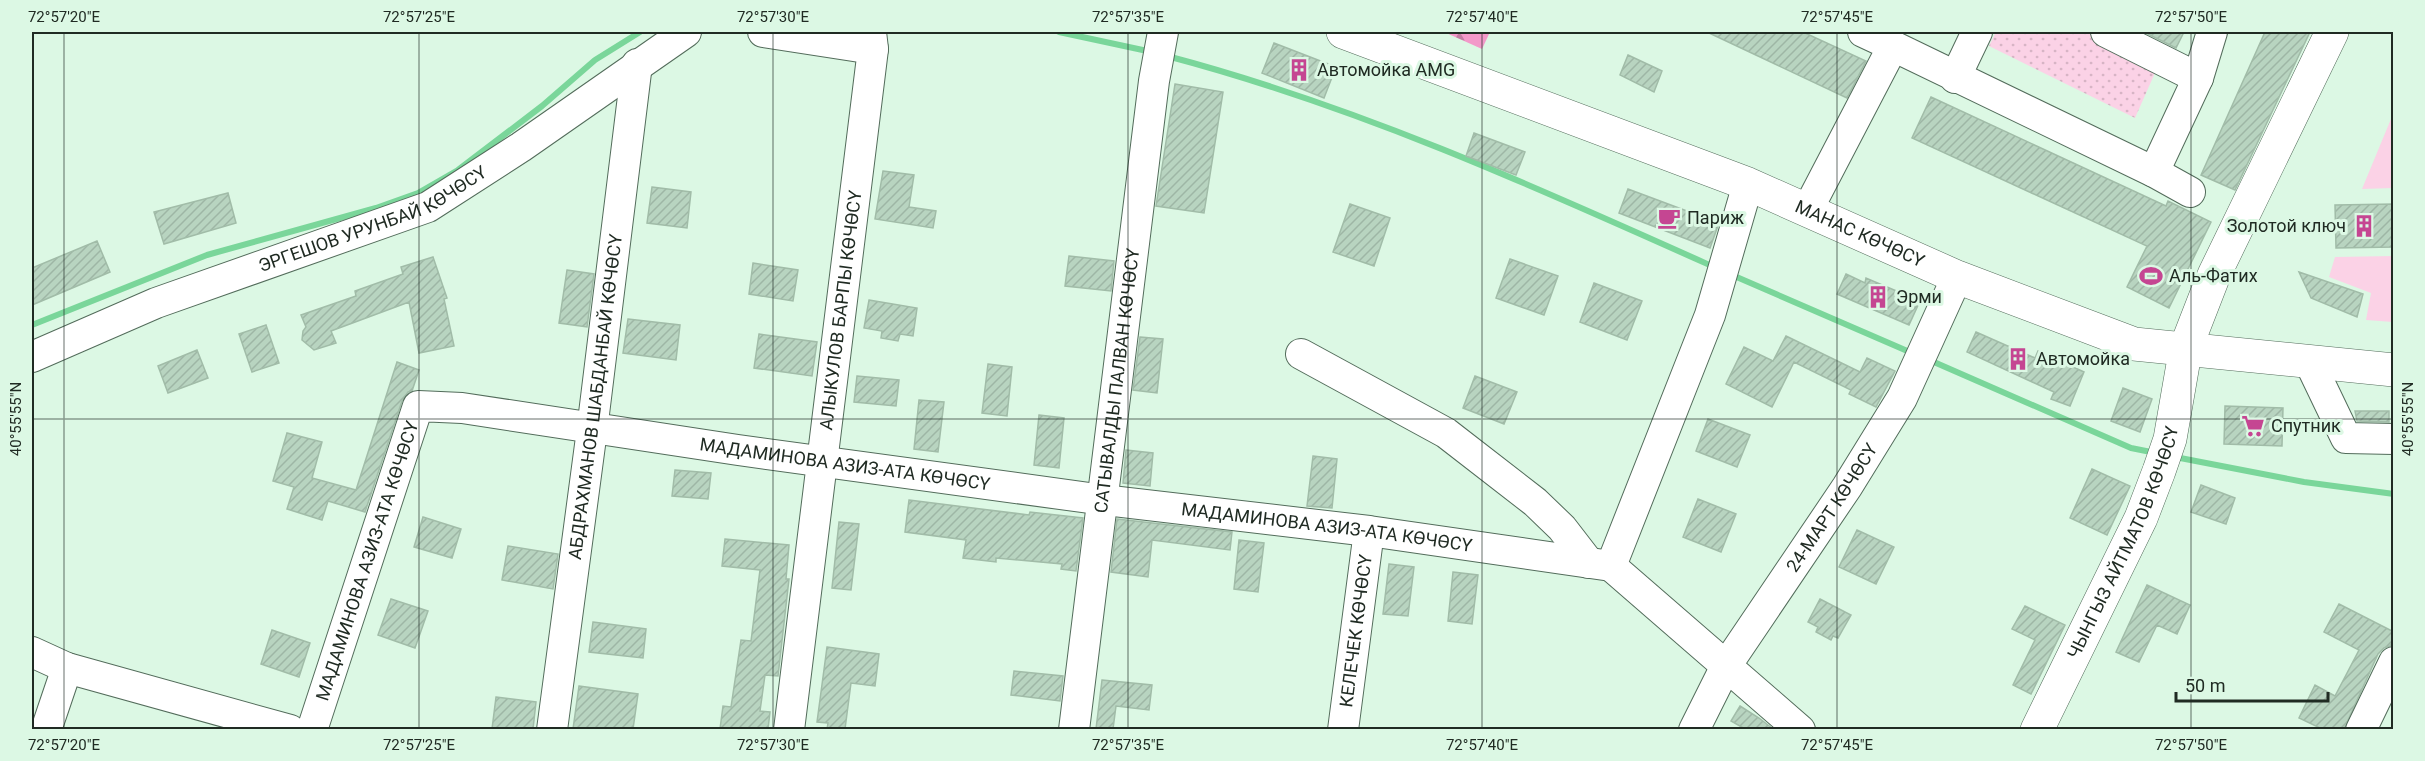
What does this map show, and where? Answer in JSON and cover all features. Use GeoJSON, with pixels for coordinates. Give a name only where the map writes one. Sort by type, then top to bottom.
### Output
{"type":"FeatureCollection","features":[{"type":"Feature","properties":{"kind":"main road","name":"ЧЫНГЫЗ АЙТМАТОВ КӨЧӨСҮ"},"geometry":{"type":"LineString","coordinates":[[2037,729],[2141,518],[2170,439],[2186,347],[2214,275],[2331,32]]}},
{"type":"Feature","properties":{"kind":"main road","name":"МАНАС КӨЧӨСҮ"},"geometry":{"type":"LineString","coordinates":[[1355,34],[1748,184],[1957,277],[2134,344],[2186,347],[2310,363],[2394,369]]}},
{"type":"Feature","properties":{"kind":"street","name":"ЭРГЕШОВ УРУНБАЙ КӨЧӨСҮ"},"geometry":{"type":"LineString","coordinates":[[32,357],[156,303],[428,207],[521,147],[636,64],[686,32]]}},
{"type":"Feature","properties":{"kind":"street"},"geometry":{"type":"LineString","coordinates":[[763,32],[871,38]]}},
{"type":"Feature","properties":{"kind":"street","name":"САТЫВАЛДЫ ПАЛВАН КӨЧӨСҮ"},"geometry":{"type":"LineString","coordinates":[[1074,729],[1154,81],[1163,32]]}},
{"type":"Feature","properties":{"kind":"street"},"geometry":{"type":"LineString","coordinates":[[1863,32],[2154,172],[2190,192]]}},
{"type":"Feature","properties":{"kind":"street"},"geometry":{"type":"LineString","coordinates":[[1955,78],[1977,32]]}},
{"type":"Feature","properties":{"kind":"street"},"geometry":{"type":"LineString","coordinates":[[2106,32],[2198,78]]}},
{"type":"Feature","properties":{"kind":"street"},"geometry":{"type":"LineString","coordinates":[[2154,172],[2198,78],[2212,32]]}},
{"type":"Feature","properties":{"kind":"street","name":"АЛЫКУЛОВ БАРПЫ КӨЧӨСҮ"},"geometry":{"type":"LineString","coordinates":[[789,729],[871,38]]}},
{"type":"Feature","properties":{"kind":"street"},"geometry":{"type":"LineString","coordinates":[[1808,210],[1893,46]]}},
{"type":"Feature","properties":{"kind":"street","name":"АБДРАХМАНОВ ШАБДАНБАЙ КӨЧӨСҮ"},"geometry":{"type":"LineString","coordinates":[[552,729],[592,430],[636,64]]}},
{"type":"Feature","properties":{"kind":"street"},"geometry":{"type":"LineString","coordinates":[[1600,565],[1710,315],[1748,184]]}},
{"type":"Feature","properties":{"kind":"street","name":"24-МАРТ КӨЧӨСҮ"},"geometry":{"type":"LineString","coordinates":[[1694,729],[1726,666],[1847,488],[1902,398],[1957,277]]}},
{"type":"Feature","properties":{"kind":"street"},"geometry":{"type":"LineString","coordinates":[[1301,354],[1446,433],[1535,502],[1600,565],[1800,729]]}},
{"type":"Feature","properties":{"kind":"street"},"geometry":{"type":"LineString","coordinates":[[2310,363],[2346,438],[2394,439]]}},
{"type":"Feature","properties":{"kind":"street","name":"МАДАМИНОВА АЗИЗ-АТА КӨЧӨСҮ"},"geometry":{"type":"LineString","coordinates":[[312,729],[418,406],[462,408],[592,430],[1104,500],[1369,531],[1600,565]]}},
{"type":"Feature","properties":{"kind":"street","name":"КЕЛЕЧЕК КӨЧӨСҮ"},"geometry":{"type":"LineString","coordinates":[[1343,729],[1369,531]]}},
{"type":"Feature","properties":{"kind":"street"},"geometry":{"type":"LineString","coordinates":[[32,652],[67,668],[290,729]]}},
{"type":"Feature","properties":{"kind":"street"},"geometry":{"type":"LineString","coordinates":[[2361,729],[2394,662]]}},
{"type":"Feature","properties":{"kind":"street"},"geometry":{"type":"LineString","coordinates":[[46,729],[67,668]]}},
{"type":"Feature","properties":{"kind":"shaded area"},"geometry":{"type":"Polygon","coordinates":[[[1996,32],[2088,32],[2158,66],[2135,118],[1989,46],[1996,32]]]}},
{"type":"Feature","properties":{"kind":"shaded area"},"geometry":{"type":"Polygon","coordinates":[[[2393,114],[2393,188],[2362,189],[2393,114]]]}},
{"type":"Feature","properties":{"kind":"shaded area"},"geometry":{"type":"Polygon","coordinates":[[[2393,256],[2393,322],[2366,320],[2371,293],[2329,277],[2335,257],[2393,256]]]}},
{"type":"Feature","properties":{"kind":"green space"},"geometry":{"type":"Polygon","coordinates":[[[1444,32],[1490,32],[1482,49],[1444,32]]]}},
{"type":"Feature","properties":{"kind":"building"},"geometry":{"type":"Polygon","coordinates":[[[1707,32],[1803,32],[1866,61],[1847,98],[1707,32]]]}},
{"type":"Feature","properties":{"kind":"building"},"geometry":{"type":"Polygon","coordinates":[[[2144,32],[2184,32],[2176,48],[2144,32]]]}},
{"type":"Feature","properties":{"kind":"building"},"geometry":{"type":"Polygon","coordinates":[[[2265,32],[2310,32],[2235,190],[2201,175],[2265,32]]]}},
{"type":"Feature","properties":{"kind":"building","name":"Автомойка AMG"},"geometry":{"type":"Polygon","coordinates":[[[1274,43],[1336,67],[1324,98],[1262,73],[1274,43]]]}},
{"type":"Feature","properties":{"kind":"building"},"geometry":{"type":"Polygon","coordinates":[[[1628,55],[1662,71],[1654,92],[1620,75],[1628,55]]]}},
{"type":"Feature","properties":{"kind":"building"},"geometry":{"type":"Polygon","coordinates":[[[1175,84],[1223,92],[1204,213],[1156,206],[1175,84]]]}},
{"type":"Feature","properties":{"kind":"building"},"geometry":{"type":"Polygon","coordinates":[[[1931,97],[2166,206],[2168,201],[2211,222],[2169,308],[2127,287],[2147,246],[1912,138],[1931,97]]]}},
{"type":"Feature","properties":{"kind":"building"},"geometry":{"type":"Polygon","coordinates":[[[1474,133],[1525,152],[1516,175],[1466,156],[1474,133]]]}},
{"type":"Feature","properties":{"kind":"building"},"geometry":{"type":"Polygon","coordinates":[[[883,171],[914,175],[909,207],[936,211],[933,228],[875,219],[883,171]]]}},
{"type":"Feature","properties":{"kind":"building"},"geometry":{"type":"Polygon","coordinates":[[[652,187],[691,192],[687,228],[647,223],[652,187]]]}},
{"type":"Feature","properties":{"kind":"building","name":"Париж"},"geometry":{"type":"Polygon","coordinates":[[[1628,189],[1719,223],[1710,248],[1619,213],[1628,189]]]}},
{"type":"Feature","properties":{"kind":"building"},"geometry":{"type":"Polygon","coordinates":[[[228,193],[236,223],[164,244],[154,212],[228,193]]]}},
{"type":"Feature","properties":{"kind":"building"},"geometry":{"type":"Polygon","coordinates":[[[1350,204],[1390,218],[1374,266],[1333,252],[1350,204]]]}},
{"type":"Feature","properties":{"kind":"building","name":"Золотой ключ"},"geometry":{"type":"Polygon","coordinates":[[[2394,204],[2394,247],[2336,248],[2335,205],[2394,204]]]}},
{"type":"Feature","properties":{"kind":"building"},"geometry":{"type":"Polygon","coordinates":[[[97,241],[110,272],[32,305],[32,268],[97,241]]]}},
{"type":"Feature","properties":{"kind":"building"},"geometry":{"type":"Polygon","coordinates":[[[1069,256],[1114,261],[1111,291],[1065,286],[1069,256]]]}},
{"type":"Feature","properties":{"kind":"building"},"geometry":{"type":"Polygon","coordinates":[[[433,257],[447,298],[444,299],[454,346],[419,353],[409,302],[331,331],[336,343],[314,350],[302,340],[306,327],[301,315],[356,296],[355,291],[403,274],[401,267],[433,257]]]}},
{"type":"Feature","properties":{"kind":"building"},"geometry":{"type":"Polygon","coordinates":[[[1510,259],[1558,276],[1544,315],[1496,298],[1510,259]]]}},
{"type":"Feature","properties":{"kind":"building"},"geometry":{"type":"Polygon","coordinates":[[[753,263],[798,270],[793,301],[749,294],[753,263]]]}},
{"type":"Feature","properties":{"kind":"building"},"geometry":{"type":"Polygon","coordinates":[[[567,270],[594,274],[587,327],[559,323],[567,270]]]}},
{"type":"Feature","properties":{"kind":"building"},"geometry":{"type":"Polygon","coordinates":[[[2299,272],[2363,294],[2357,317],[2311,298],[2299,272]]]}},
{"type":"Feature","properties":{"kind":"building","name":"Эрми"},"geometry":{"type":"Polygon","coordinates":[[[1846,274],[1865,283],[1866,278],[1920,301],[1909,325],[1837,294],[1846,274]]]}},
{"type":"Feature","properties":{"kind":"building"},"geometry":{"type":"Polygon","coordinates":[[[1594,283],[1642,301],[1627,340],[1580,322],[1594,283]]]}},
{"type":"Feature","properties":{"kind":"building"},"geometry":{"type":"Polygon","coordinates":[[[869,300],[917,308],[913,336],[900,334],[898,341],[881,338],[882,331],[864,328],[869,300]]]}},
{"type":"Feature","properties":{"kind":"building"},"geometry":{"type":"Polygon","coordinates":[[[628,319],[680,325],[676,360],[623,353],[628,319]]]}},
{"type":"Feature","properties":{"kind":"building"},"geometry":{"type":"Polygon","coordinates":[[[266,325],[279,363],[252,372],[239,334],[266,325]]]}},
{"type":"Feature","properties":{"kind":"building","name":"Автомойка"},"geometry":{"type":"Polygon","coordinates":[[[1976,332],[2035,358],[2038,351],[2084,372],[2070,406],[2051,399],[2054,392],[1967,352],[1976,332]]]}},
{"type":"Feature","properties":{"kind":"building"},"geometry":{"type":"Polygon","coordinates":[[[759,334],[817,342],[812,376],[754,368],[759,334]]]}},
{"type":"Feature","properties":{"kind":"building"},"geometry":{"type":"Polygon","coordinates":[[[1786,336],[1860,372],[1867,358],[1895,371],[1876,407],[1849,394],[1851,390],[1794,362],[1772,407],[1726,384],[1744,347],[1773,361],[1786,336]]]}},
{"type":"Feature","properties":{"kind":"building"},"geometry":{"type":"Polygon","coordinates":[[[1140,337],[1163,339],[1157,393],[1133,390],[1140,337]]]}},
{"type":"Feature","properties":{"kind":"building"},"geometry":{"type":"Polygon","coordinates":[[[197,350],[208,378],[168,393],[158,366],[197,350]]]}},
{"type":"Feature","properties":{"kind":"building"},"geometry":{"type":"Polygon","coordinates":[[[397,362],[419,370],[412,391],[408,392],[402,401],[365,512],[328,501],[322,520],[287,509],[294,487],[273,481],[287,433],[322,442],[312,478],[356,490],[397,362]]]}},
{"type":"Feature","properties":{"kind":"building"},"geometry":{"type":"Polygon","coordinates":[[[988,364],[1012,367],[1007,416],[982,413],[988,364]]]}},
{"type":"Feature","properties":{"kind":"building"},"geometry":{"type":"Polygon","coordinates":[[[857,376],[899,380],[896,406],[854,402],[857,376]]]}},
{"type":"Feature","properties":{"kind":"building"},"geometry":{"type":"Polygon","coordinates":[[[1475,376],[1517,392],[1504,424],[1463,408],[1475,376]]]}},
{"type":"Feature","properties":{"kind":"building"},"geometry":{"type":"Polygon","coordinates":[[[2123,388],[2152,399],[2140,432],[2111,421],[2123,388]]]}},
{"type":"Feature","properties":{"kind":"building"},"geometry":{"type":"Polygon","coordinates":[[[919,400],[944,402],[938,452],[914,449],[919,400]]]}},
{"type":"Feature","properties":{"kind":"building","name":"Спутник"},"geometry":{"type":"Polygon","coordinates":[[[2225,406],[2283,408],[2282,446],[2224,444],[2225,406]]]}},
{"type":"Feature","properties":{"kind":"building"},"geometry":{"type":"Polygon","coordinates":[[[2355,411],[2389,411],[2389,422],[2357,421],[2355,411]]]}},
{"type":"Feature","properties":{"kind":"building"},"geometry":{"type":"Polygon","coordinates":[[[1039,415],[1064,418],[1059,468],[1034,465],[1039,415]]]}},
{"type":"Feature","properties":{"kind":"building"},"geometry":{"type":"Polygon","coordinates":[[[1708,419],[1750,435],[1737,467],[1696,451],[1708,419]]]}},
{"type":"Feature","properties":{"kind":"building"},"geometry":{"type":"Polygon","coordinates":[[[1126,450],[1153,453],[1150,486],[1123,483],[1126,450]]]}},
{"type":"Feature","properties":{"kind":"building"},"geometry":{"type":"Polygon","coordinates":[[[1313,456],[1337,459],[1332,508],[1307,506],[1313,456]]]}},
{"type":"Feature","properties":{"kind":"building"},"geometry":{"type":"Polygon","coordinates":[[[2092,469],[2130,486],[2107,535],[2070,518],[2092,469]]]}},
{"type":"Feature","properties":{"kind":"building"},"geometry":{"type":"Polygon","coordinates":[[[675,470],[711,473],[708,499],[672,496],[675,470]]]}},
{"type":"Feature","properties":{"kind":"building"},"geometry":{"type":"Polygon","coordinates":[[[2201,485],[2235,498],[2226,524],[2191,512],[2201,485]]]}},
{"type":"Feature","properties":{"kind":"building"},"geometry":{"type":"Polygon","coordinates":[[[1698,499],[1736,514],[1721,552],[1683,537],[1698,499]]]}},
{"type":"Feature","properties":{"kind":"building"},"geometry":{"type":"Polygon","coordinates":[[[909,500],[1029,515],[1030,512],[1083,518],[1076,571],[1061,569],[1062,564],[996,558],[996,562],[963,558],[966,540],[905,532],[909,500]]]}},
{"type":"Feature","properties":{"kind":"building"},"geometry":{"type":"Polygon","coordinates":[[[423,517],[461,529],[452,558],[414,547],[423,517]]]}},
{"type":"Feature","properties":{"kind":"building"},"geometry":{"type":"Polygon","coordinates":[[[1117,519],[1232,532],[1230,550],[1152,540],[1148,577],[1111,572],[1117,519]]]}},
{"type":"Feature","properties":{"kind":"building"},"geometry":{"type":"Polygon","coordinates":[[[839,522],[859,524],[851,590],[832,588],[839,522]]]}},
{"type":"Feature","properties":{"kind":"building"},"geometry":{"type":"Polygon","coordinates":[[[1857,530],[1894,547],[1876,584],[1839,567],[1857,530]]]}},
{"type":"Feature","properties":{"kind":"building"},"geometry":{"type":"Polygon","coordinates":[[[725,539],[789,545],[786,579],[789,579],[778,676],[765,675],[760,711],[770,712],[768,729],[720,729],[723,706],[731,707],[741,640],[751,641],[760,570],[722,566],[725,539]]]}},
{"type":"Feature","properties":{"kind":"building"},"geometry":{"type":"Polygon","coordinates":[[[1239,540],[1264,543],[1258,592],[1234,589],[1239,540]]]}},
{"type":"Feature","properties":{"kind":"building"},"geometry":{"type":"Polygon","coordinates":[[[508,546],[558,554],[553,589],[502,580],[508,546]]]}},
{"type":"Feature","properties":{"kind":"building"},"geometry":{"type":"Polygon","coordinates":[[[1389,564],[1414,567],[1408,616],[1383,614],[1389,564]]]}},
{"type":"Feature","properties":{"kind":"building"},"geometry":{"type":"Polygon","coordinates":[[[1453,572],[1478,575],[1472,624],[1448,621],[1453,572]]]}},
{"type":"Feature","properties":{"kind":"building"},"geometry":{"type":"Polygon","coordinates":[[[2147,585],[2190,605],[2177,634],[2157,625],[2139,662],[2116,652],[2147,585]]]}},
{"type":"Feature","properties":{"kind":"building"},"geometry":{"type":"Polygon","coordinates":[[[391,599],[428,611],[415,648],[378,635],[391,599]]]}},
{"type":"Feature","properties":{"kind":"building"},"geometry":{"type":"Polygon","coordinates":[[[1820,599],[1851,615],[1838,638],[1833,636],[1831,640],[1816,632],[1818,627],[1808,622],[1820,599]]]}},
{"type":"Feature","properties":{"kind":"building"},"geometry":{"type":"Polygon","coordinates":[[[2339,604],[2394,632],[2394,639],[2390,646],[2378,654],[2344,729],[2322,729],[2299,718],[2315,685],[2335,696],[2359,650],[2324,632],[2339,604]]]}},
{"type":"Feature","properties":{"kind":"building"},"geometry":{"type":"Polygon","coordinates":[[[2025,606],[2065,625],[2031,694],[2013,685],[2035,640],[2012,629],[2025,606]]]}},
{"type":"Feature","properties":{"kind":"building"},"geometry":{"type":"Polygon","coordinates":[[[593,622],[646,629],[643,658],[589,652],[593,622]]]}},
{"type":"Feature","properties":{"kind":"building"},"geometry":{"type":"Polygon","coordinates":[[[272,630],[310,643],[299,677],[261,664],[272,630]]]}},
{"type":"Feature","properties":{"kind":"building"},"geometry":{"type":"Polygon","coordinates":[[[827,647],[879,654],[875,686],[851,683],[845,729],[827,729],[828,723],[817,722],[827,647]]]}},
{"type":"Feature","properties":{"kind":"building"},"geometry":{"type":"Polygon","coordinates":[[[1014,671],[1063,676],[1060,701],[1011,695],[1014,671]]]}},
{"type":"Feature","properties":{"kind":"building"},"geometry":{"type":"Polygon","coordinates":[[[1102,680],[1152,685],[1149,710],[1116,706],[1113,729],[1096,729],[1102,680]]]}},
{"type":"Feature","properties":{"kind":"building"},"geometry":{"type":"Polygon","coordinates":[[[579,686],[638,694],[633,729],[573,729],[579,686]]]}},
{"type":"Feature","properties":{"kind":"building"},"geometry":{"type":"Polygon","coordinates":[[[496,697],[536,702],[533,729],[492,729],[496,697]]]}},
{"type":"Feature","properties":{"kind":"building"},"geometry":{"type":"Polygon","coordinates":[[[1740,706],[1773,729],[1745,729],[1731,721],[1740,706]]]}},
{"type":"Feature","properties":{"kind":"waterway"},"geometry":{"type":"LineString","coordinates":[[32,325],[207,255],[376,208],[418,193],[458,170],[542,106],[595,60],[640,32]]}},
{"type":"Feature","properties":{"kind":"waterway"},"geometry":{"type":"LineString","coordinates":[[1059,32],[1152,52]]}},
{"type":"Feature","properties":{"kind":"waterway"},"geometry":{"type":"LineString","coordinates":[[1167,56],[1308,99],[1445,150],[1714,267]]}},
{"type":"Feature","properties":{"kind":"waterway"},"geometry":{"type":"LineString","coordinates":[[1732,275],[1912,353]]}},
{"type":"Feature","properties":{"kind":"waterway"},"geometry":{"type":"LineString","coordinates":[[1927,359],[2131,448],[2156,453]]}},
{"type":"Feature","properties":{"kind":"waterway"},"geometry":{"type":"LineString","coordinates":[[2175,457],[2304,482],[2394,494]]}},
{"type":"Feature","properties":{"kind":"place","name":"Автомойка AMG"},"geometry":{"type":"Point","coordinates":[1299,70]}},
{"type":"Feature","properties":{"kind":"place","name":"Париж"},"geometry":{"type":"Point","coordinates":[1669,218]}},
{"type":"Feature","properties":{"kind":"place","name":"Золотой ключ"},"geometry":{"type":"Point","coordinates":[2364,226]}},
{"type":"Feature","properties":{"kind":"place","name":"Аль-Фатих"},"geometry":{"type":"Point","coordinates":[2151,276]}},
{"type":"Feature","properties":{"kind":"place","name":"Эрми"},"geometry":{"type":"Point","coordinates":[1878,297]}},
{"type":"Feature","properties":{"kind":"place","name":"Автомойка"},"geometry":{"type":"Point","coordinates":[2018,359]}},
{"type":"Feature","properties":{"kind":"place","name":"Спутник"},"geometry":{"type":"Point","coordinates":[2253,426]}}]}
